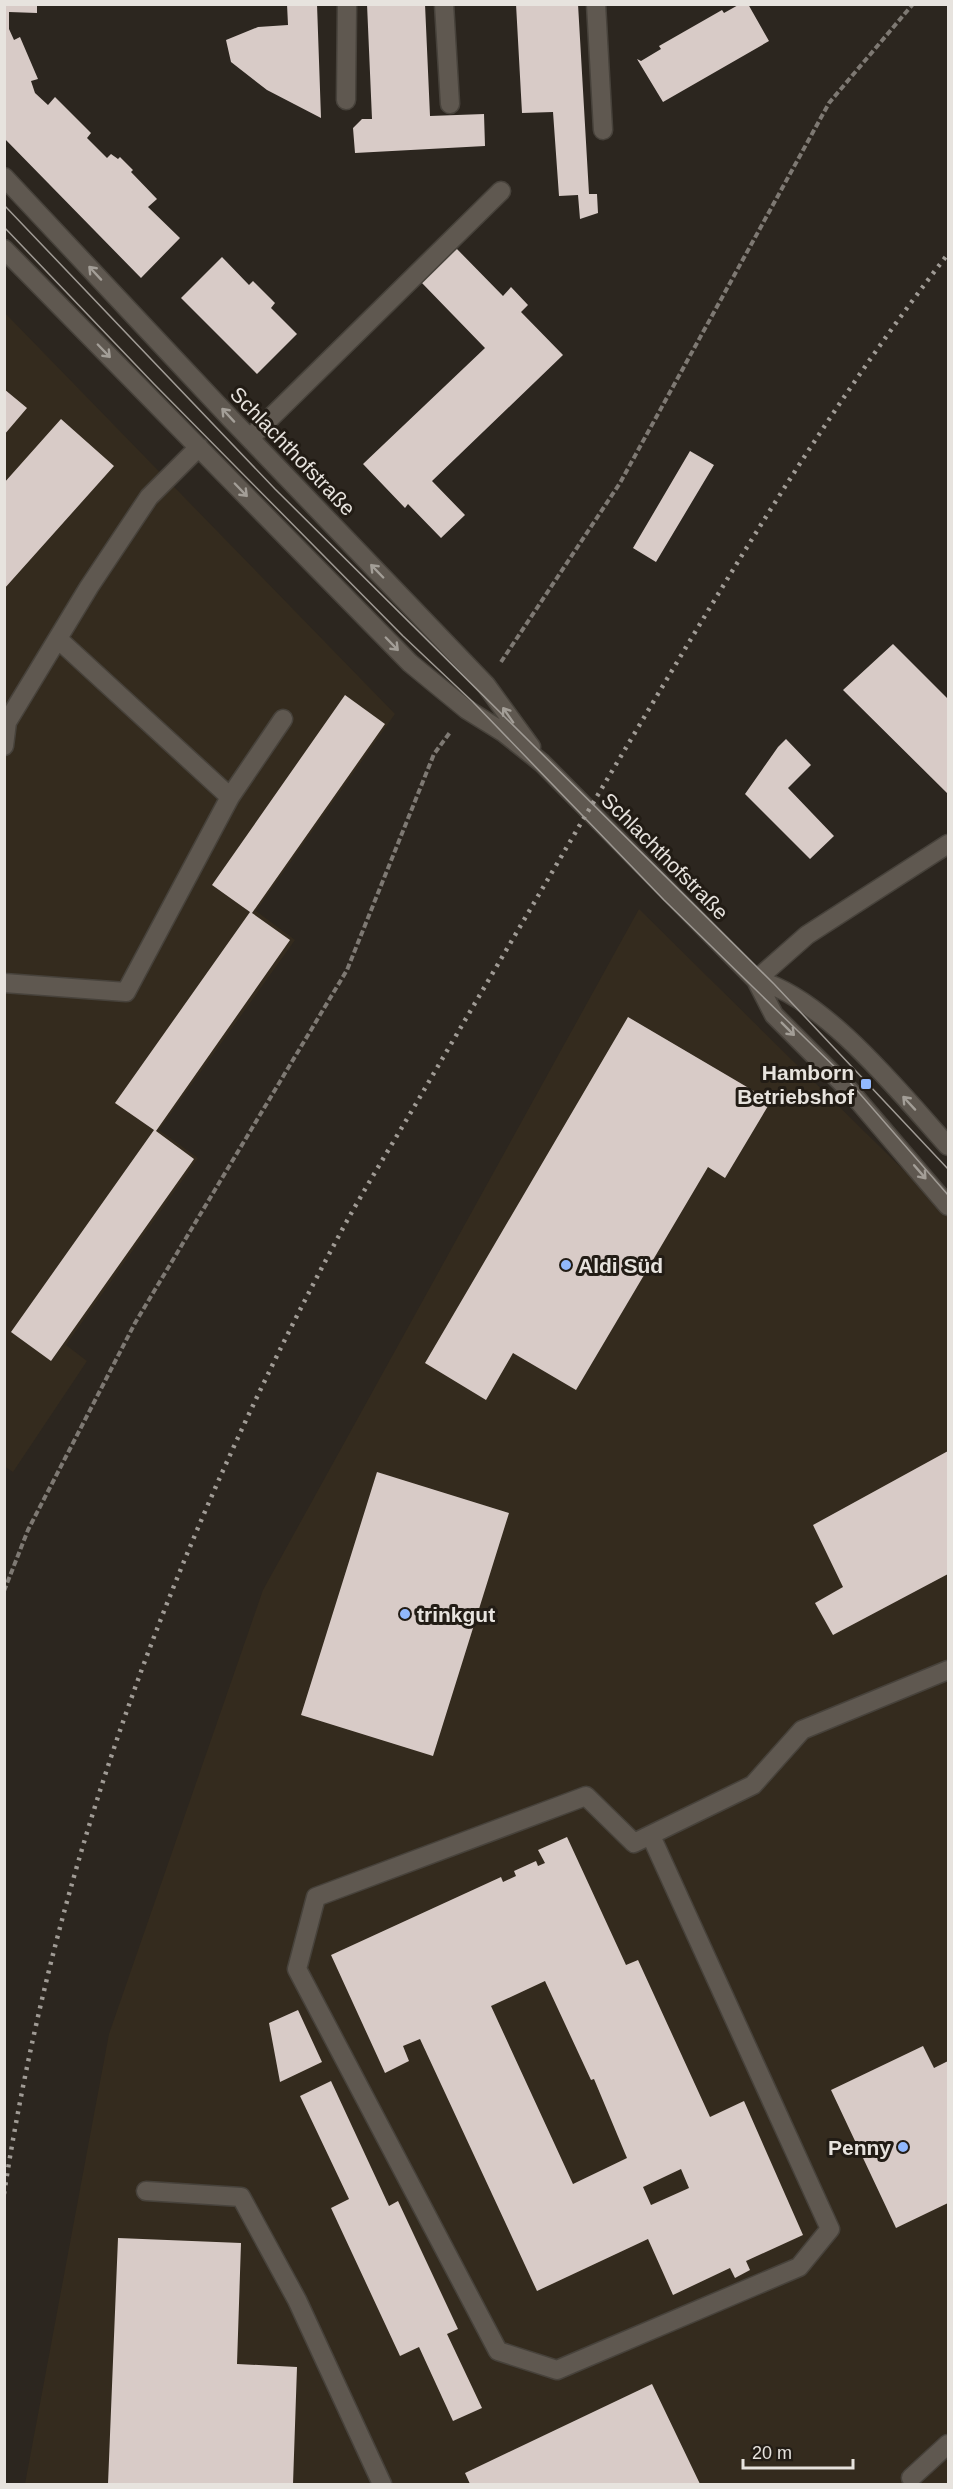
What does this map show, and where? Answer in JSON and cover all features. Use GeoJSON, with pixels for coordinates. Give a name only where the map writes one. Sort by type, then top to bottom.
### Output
{"type":"FeatureCollection","features":[{"type":"Feature","properties":{"kind":"street"},"geometry":{"type":"LineString","coordinates":[[346,100],[347,4]]}},
{"type":"Feature","properties":{"kind":"street"},"geometry":{"type":"LineString","coordinates":[[444,4],[450,104]]}},
{"type":"Feature","properties":{"kind":"street"},"geometry":{"type":"LineString","coordinates":[[596,4],[603,130]]}},
{"type":"Feature","properties":{"kind":"street","name":"Schlachthofstraße"},"geometry":{"type":"LineString","coordinates":[[4,177],[486,685],[542,763],[756,980],[774,1016],[850,1091],[948,1206]]}},
{"type":"Feature","properties":{"kind":"street"},"geometry":{"type":"LineString","coordinates":[[250,438],[501,191]]}},
{"type":"Feature","properties":{"kind":"street","name":"Schlachthofstraße"},"geometry":{"type":"LineString","coordinates":[[4,249],[411,663],[466,709],[542,763]]}},
{"type":"Feature","properties":{"kind":"street"},"geometry":{"type":"LineString","coordinates":[[5,739],[7,722],[57,639],[149,497],[199,447]]}},
{"type":"Feature","properties":{"kind":"street"},"geometry":{"type":"LineString","coordinates":[[57,639],[230,797]]}},
{"type":"Feature","properties":{"kind":"street"},"geometry":{"type":"LineString","coordinates":[[4,983],[126,992],[230,797],[284,719]]}},
{"type":"Feature","properties":{"kind":"street"},"geometry":{"type":"LineString","coordinates":[[756,980],[807,935],[948,844]]}},
{"type":"Feature","properties":{"kind":"street","name":"Schlachthofstraße"},"geometry":{"type":"LineString","coordinates":[[756,980],[774,984],[807,1003],[876,1067],[948,1146]]}},
{"type":"Feature","properties":{"kind":"street"},"geometry":{"type":"LineString","coordinates":[[651,1836],[830,2229],[799,2267],[556,2370],[498,2351],[297,1969],[316,1897],[586,1796],[634,1843],[753,1785],[802,1730],[948,1670]]}},
{"type":"Feature","properties":{"kind":"street"},"geometry":{"type":"LineString","coordinates":[[146,2192],[241,2197],[297,2300],[382,2484]]}},
{"type":"Feature","properties":{"kind":"street"},"geometry":{"type":"LineString","coordinates":[[911,2478],[948,2444]]}},
{"type":"Feature","properties":{"kind":"path"},"geometry":{"type":"LineString","coordinates":[[486,685],[620,483],[829,103],[913,4]]}},
{"type":"Feature","properties":{"kind":"path"},"geometry":{"type":"LineString","coordinates":[[4,1591],[28,1530],[135,1323],[347,969],[434,754],[466,709]]}},
{"type":"Feature","properties":{"kind":"shaded area"},"geometry":{"type":"Polygon","coordinates":[[[4,312],[395,714],[256,911],[295,940],[159,1130],[198,1158],[66,1345],[87,1361],[13,1472],[4,1466],[4,312]]]}},
{"type":"Feature","properties":{"kind":"shaded area"},"geometry":{"type":"Polygon","coordinates":[[[639,909],[948,1214],[948,2484],[25,2484],[109,2034],[263,1590],[639,909]]]}},
{"type":"Feature","properties":{"kind":"building"},"geometry":{"type":"Polygon","coordinates":[[[4,4],[37,4],[37,13],[9,12],[9,29],[14,40],[20,37],[38,79],[31,81],[35,93],[48,105],[55,97],[91,133],[87,138],[107,158],[111,154],[118,159],[120,157],[133,170],[131,172],[157,199],[148,207],[180,238],[141,278],[4,138],[4,4]]]}},
{"type":"Feature","properties":{"kind":"building"},"geometry":{"type":"Polygon","coordinates":[[[287,4],[317,4],[321,118],[267,90],[231,62],[226,40],[258,27],[288,25],[287,4]]]}},
{"type":"Feature","properties":{"kind":"building"},"geometry":{"type":"Polygon","coordinates":[[[367,4],[425,4],[430,116],[484,114],[485,146],[355,153],[353,128],[362,119],[372,119],[367,4]]]}},
{"type":"Feature","properties":{"kind":"building"},"geometry":{"type":"Polygon","coordinates":[[[516,4],[578,4],[589,194],[597,194],[598,213],[580,219],[578,195],[559,196],[553,112],[522,113],[516,4]]]}},
{"type":"Feature","properties":{"kind":"building"},"geometry":{"type":"Polygon","coordinates":[[[740,4],[748,4],[769,41],[663,102],[637,59],[641,61],[661,49],[659,46],[722,10],[724,13],[740,4]]]}},
{"type":"Feature","properties":{"kind":"building"},"geometry":{"type":"Polygon","coordinates":[[[456,248],[503,296],[511,287],[528,305],[521,312],[563,355],[432,481],[465,515],[441,538],[408,504],[405,508],[363,464],[485,348],[421,282],[456,248]]]}},
{"type":"Feature","properties":{"kind":"building"},"geometry":{"type":"Polygon","coordinates":[[[222,257],[249,285],[253,281],[275,303],[271,308],[297,334],[257,374],[181,298],[222,257]]]}},
{"type":"Feature","properties":{"kind":"building"},"geometry":{"type":"Polygon","coordinates":[[[4,389],[27,408],[4,435],[4,389]]]}},
{"type":"Feature","properties":{"kind":"building"},"geometry":{"type":"Polygon","coordinates":[[[61,419],[114,466],[4,589],[4,483],[61,419]]]}},
{"type":"Feature","properties":{"kind":"building"},"geometry":{"type":"Polygon","coordinates":[[[690,451],[714,465],[656,562],[633,548],[690,451]]]}},
{"type":"Feature","properties":{"kind":"building"},"geometry":{"type":"Polygon","coordinates":[[[893,644],[948,699],[947,793],[843,690],[893,644]]]}},
{"type":"Feature","properties":{"kind":"building"},"geometry":{"type":"Polygon","coordinates":[[[345,695],[385,724],[252,913],[290,940],[156,1131],[194,1159],[51,1361],[11,1332],[154,1130],[115,1103],[250,912],[212,885],[345,695]]]}},
{"type":"Feature","properties":{"kind":"building"},"geometry":{"type":"Polygon","coordinates":[[[786,739],[811,765],[788,788],[834,836],[810,859],[745,794],[786,739]]]}},
{"type":"Feature","properties":{"kind":"building","name":"Aldi Süd"},"geometry":{"type":"Polygon","coordinates":[[[628,1017],[771,1101],[725,1178],[708,1167],[576,1390],[513,1353],[486,1400],[425,1363],[628,1017]]]}},
{"type":"Feature","properties":{"kind":"building"},"geometry":{"type":"Polygon","coordinates":[[[948,1451],[948,1574],[833,1635],[815,1603],[843,1587],[813,1525],[948,1451]]]}},
{"type":"Feature","properties":{"kind":"building","name":"trinkgut"},"geometry":{"type":"Polygon","coordinates":[[[377,1472],[509,1513],[433,1756],[301,1715],[377,1472]]]}},
{"type":"Feature","properties":{"kind":"building"},"geometry":{"type":"Polygon","coordinates":[[[567,1837],[626,1965],[638,1960],[710,2117],[744,2101],[803,2235],[746,2261],[750,2270],[735,2278],[730,2268],[673,2295],[648,2239],[537,2291],[420,2039],[403,2046],[409,2061],[385,2073],[331,1955],[501,1877],[503,1882],[516,1876],[514,1871],[536,1861],[538,1866],[545,1863],[538,1850],[567,1837]],[[545,1981],[491,2006],[573,2184],[627,2158],[594,2079],[591,2080],[545,1981]],[[681,2169],[643,2187],[651,2205],[689,2188],[681,2169]]]}},
{"type":"Feature","properties":{"kind":"building"},"geometry":{"type":"Polygon","coordinates":[[[298,2010],[322,2062],[280,2082],[269,2023],[298,2010]]]}},
{"type":"Feature","properties":{"kind":"building","name":"Penny"},"geometry":{"type":"Polygon","coordinates":[[[923,2046],[934,2068],[948,2061],[948,2203],[896,2228],[831,2090],[923,2046]]]}},
{"type":"Feature","properties":{"kind":"building"},"geometry":{"type":"Polygon","coordinates":[[[331,2081],[389,2206],[398,2201],[458,2329],[447,2334],[482,2408],[453,2421],[419,2347],[400,2356],[331,2208],[349,2199],[300,2096],[331,2081]]]}},
{"type":"Feature","properties":{"kind":"building"},"geometry":{"type":"Polygon","coordinates":[[[118,2238],[241,2243],[237,2364],[297,2367],[293,2484],[108,2484],[118,2238]]]}},
{"type":"Feature","properties":{"kind":"building"},"geometry":{"type":"Polygon","coordinates":[[[652,2384],[700,2484],[470,2484],[465,2473],[652,2384]]]}},
{"type":"Feature","properties":{"kind":"tram line"},"geometry":{"type":"LineString","coordinates":[[4,205],[275,489],[774,984],[948,1169]]}},
{"type":"Feature","properties":{"kind":"tram line"},"geometry":{"type":"LineString","coordinates":[[4,227],[154,384],[403,636],[473,702],[664,900],[847,1079],[948,1195]]}},
{"type":"Feature","properties":{"kind":"railway"},"geometry":{"type":"LineString","coordinates":[[4,2194],[27,2066],[57,1940],[92,1815],[134,1692],[180,1571],[232,1451],[288,1334],[358,1201],[711,605],[801,461],[848,391],[948,254]]}},
{"type":"Feature","properties":{"kind":"place","name":"Hamborn Betriebshof"},"geometry":{"type":"Point","coordinates":[866,1084]}},
{"type":"Feature","properties":{"kind":"place","name":"Aldi Süd"},"geometry":{"type":"Point","coordinates":[566,1265]}},
{"type":"Feature","properties":{"kind":"place","name":"trinkgut"},"geometry":{"type":"Point","coordinates":[405,1614]}},
{"type":"Feature","properties":{"kind":"place","name":"Penny"},"geometry":{"type":"Point","coordinates":[903,2147]}}]}
